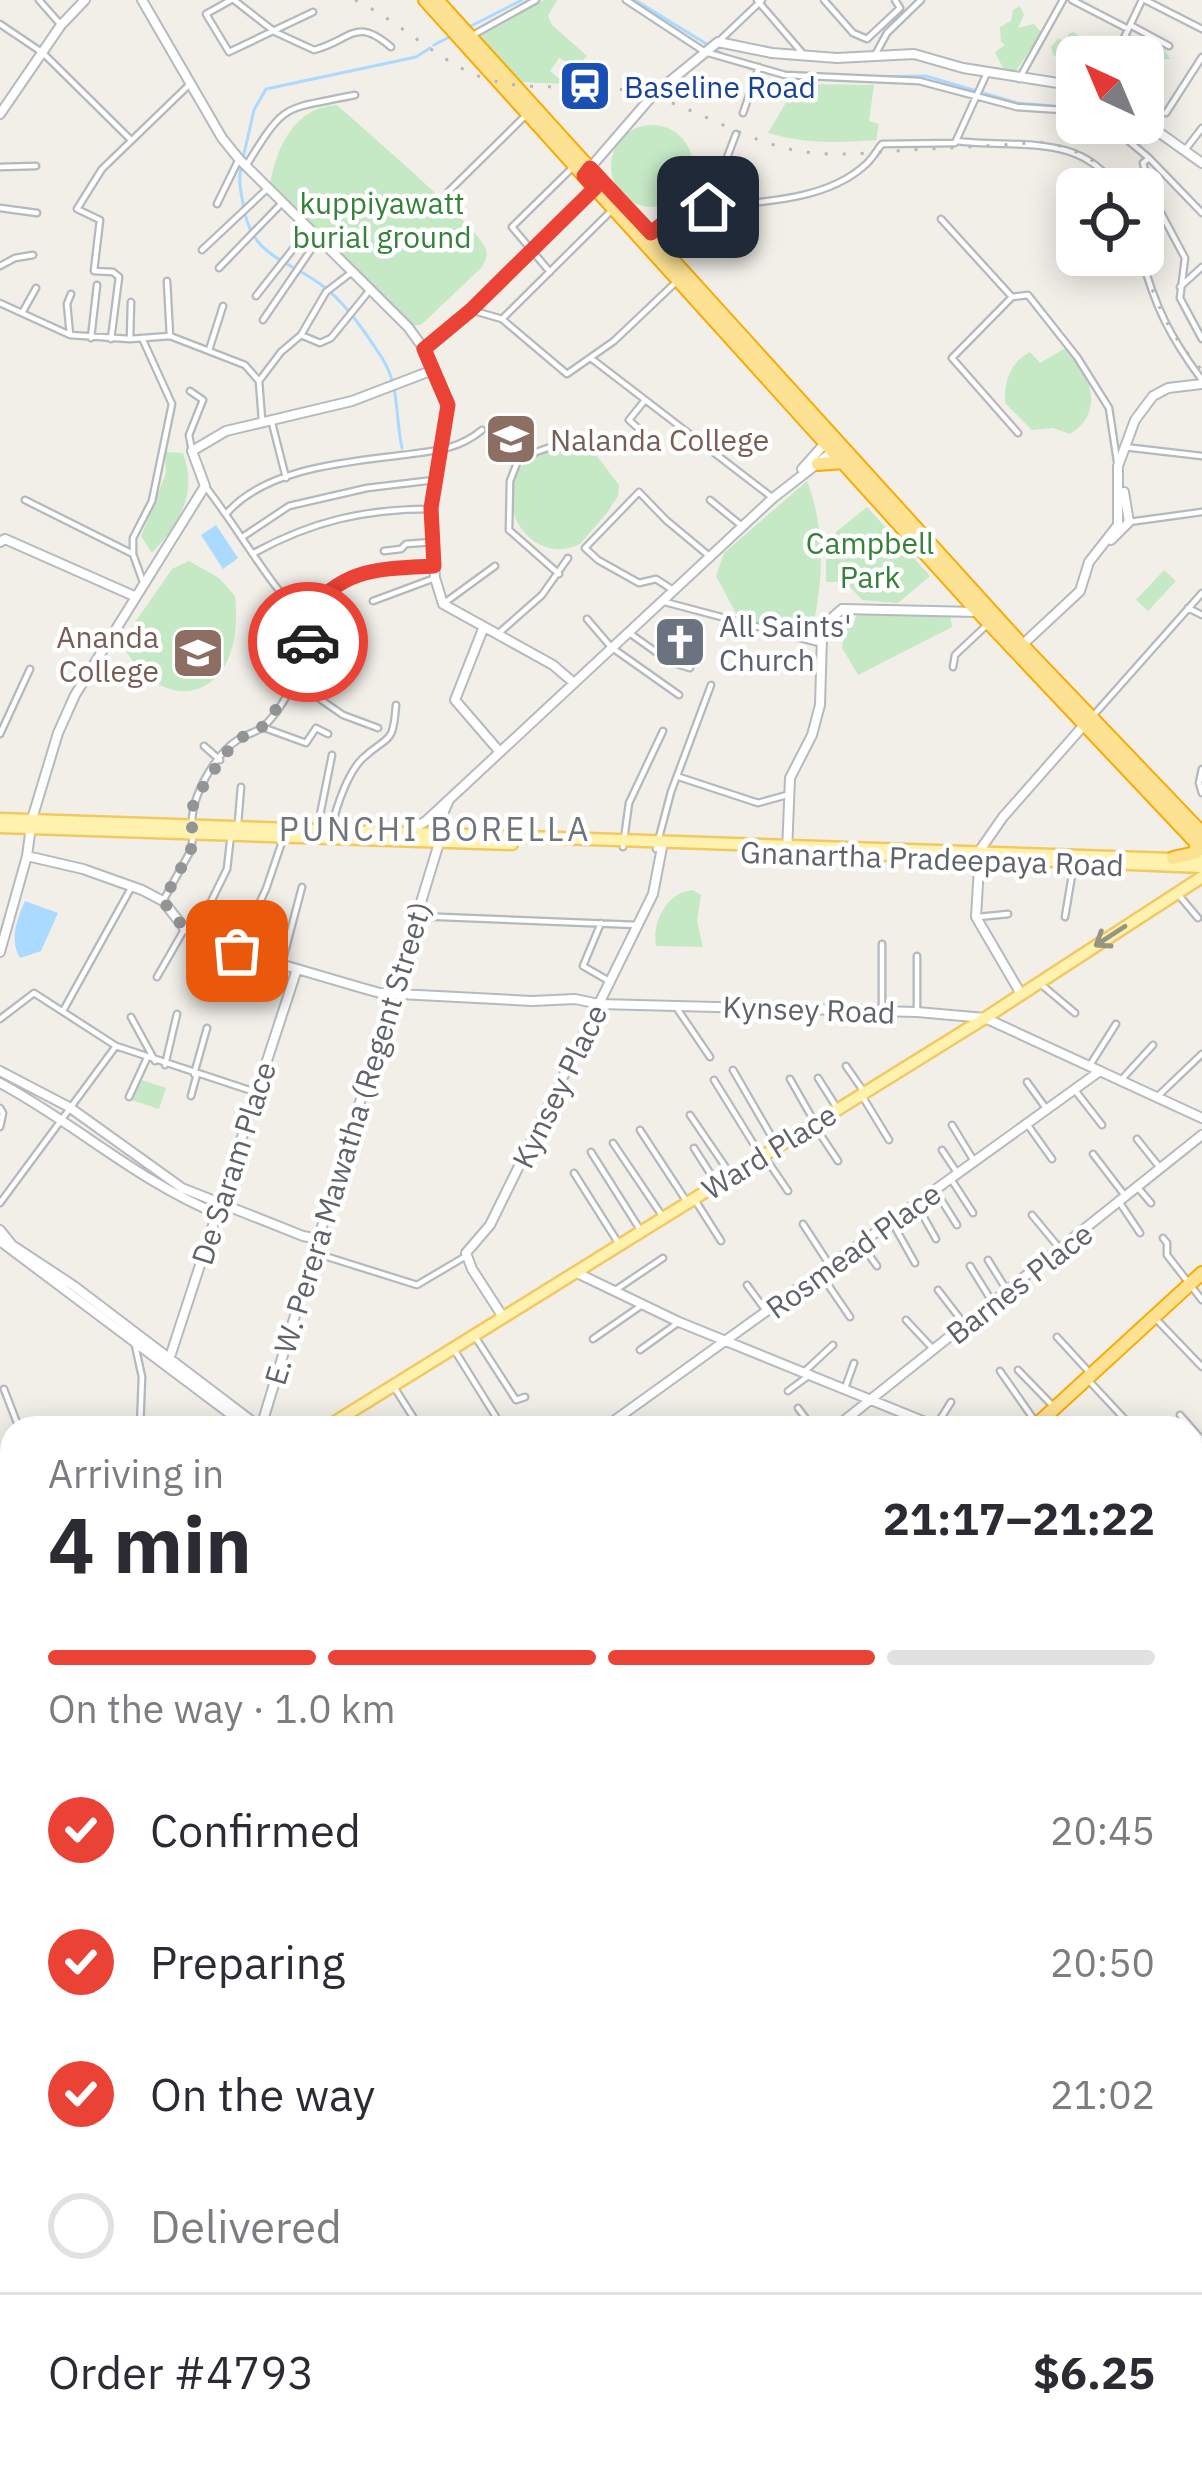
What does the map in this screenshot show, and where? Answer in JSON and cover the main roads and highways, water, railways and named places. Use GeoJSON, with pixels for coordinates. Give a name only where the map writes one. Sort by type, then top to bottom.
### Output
{"type":"FeatureCollection","features":[{"type":"Feature","properties":{"kind":"highway"},"geometry":{"type":"LineString","coordinates":[[424,0],[461,33],[614,209],[1200,840],[1195,853],[1173,858]]}},
{"type":"Feature","properties":{"kind":"highway"},"geometry":{"type":"LineString","coordinates":[[444,2],[461,33],[526,114],[651,233],[984,618],[1019,648]]}},
{"type":"Feature","properties":{"kind":"highway"},"geometry":{"type":"LineString","coordinates":[[818,464],[836,447]]}},
{"type":"Feature","properties":{"kind":"highway"},"geometry":{"type":"LineString","coordinates":[[1046,1416],[1202,1274]]}},
{"type":"Feature","properties":{"kind":"main road"},"geometry":{"type":"LineString","coordinates":[[0,823],[432,834]]}},
{"type":"Feature","properties":{"kind":"main road"},"geometry":{"type":"LineString","coordinates":[[234,831],[284,836],[332,829],[432,834]]}},
{"type":"Feature","properties":{"kind":"main road","name":"Gnanartha Pradeepaya Road"},"geometry":{"type":"LineString","coordinates":[[432,834],[660,846],[1173,858],[1202,864]]}},
{"type":"Feature","properties":{"kind":"main road","name":"Gnanartha Pradeepaya Road"},"geometry":{"type":"LineString","coordinates":[[980,854],[1074,862],[1202,864]]}},
{"type":"Feature","properties":{"kind":"main road","name":"Ward Place"},"geometry":{"type":"LineString","coordinates":[[345,1416],[985,1018],[1202,877]]}},
{"type":"Feature","properties":{"kind":"water"},"geometry":{"type":"Polygon","coordinates":[[[216,525],[238,558],[223,569],[201,535],[216,525]]]}},
{"type":"Feature","properties":{"kind":"water"},"geometry":{"type":"Polygon","coordinates":[[[25,901],[58,913],[41,951],[20,958],[15,937],[25,901]]]}},
{"type":"Feature","properties":{"kind":"waterway"},"geometry":{"type":"LineString","coordinates":[[467,28],[522,0]]}},
{"type":"Feature","properties":{"kind":"waterway"},"geometry":{"type":"LineString","coordinates":[[635,0],[726,56],[785,72],[849,76]]}},
{"type":"Feature","properties":{"kind":"waterway"},"geometry":{"type":"LineString","coordinates":[[434,45],[453,35]]}},
{"type":"Feature","properties":{"kind":"waterway"},"geometry":{"type":"LineString","coordinates":[[243,158],[254,110],[266,89],[416,57],[430,48]]}},
{"type":"Feature","properties":{"kind":"waterway"},"geometry":{"type":"LineString","coordinates":[[864,77],[926,76],[1017,103],[1056,106]]}},
{"type":"Feature","properties":{"kind":"waterway"},"geometry":{"type":"LineString","coordinates":[[1138,144],[1202,209]]}},
{"type":"Feature","properties":{"kind":"waterway"},"geometry":{"type":"LineString","coordinates":[[241,168],[243,204],[254,236],[272,255],[331,293],[382,358],[394,390],[402,448]]}},
{"type":"Feature","properties":{"kind":"railway"},"geometry":{"type":"LineString","coordinates":[[355,0],[457,66],[490,80],[625,90],[803,152],[848,154],[1046,142],[1088,158],[1100,168]]}},
{"type":"Feature","properties":{"kind":"railway"},"geometry":{"type":"LineString","coordinates":[[1148,276],[1164,317],[1202,370]]}},
{"type":"Feature","properties":{"kind":"place","name":"Baseline Road"},"geometry":{"type":"Point","coordinates":[585,86]}},
{"type":"Feature","properties":{"kind":"place","name":"Nalanda College"},"geometry":{"type":"Point","coordinates":[511,439]}},
{"type":"Feature","properties":{"kind":"place","name":"All Saints' Church"},"geometry":{"type":"Point","coordinates":[680,642]}},
{"type":"Feature","properties":{"kind":"place","name":"Ananda College"},"geometry":{"type":"Point","coordinates":[198,653]}},
{"type":"Feature","properties":{"kind":"district","name":"PUNCHI BORELLA"},"geometry":{"type":"Point","coordinates":[435,828]}},
{"type":"Feature","properties":{"kind":"park label","name":"kuppiyawatt burial ground"},"geometry":{"type":"Point","coordinates":[382,219]}},
{"type":"Feature","properties":{"kind":"park label","name":"Campbell Park"},"geometry":{"type":"Point","coordinates":[870,559]}}]}
